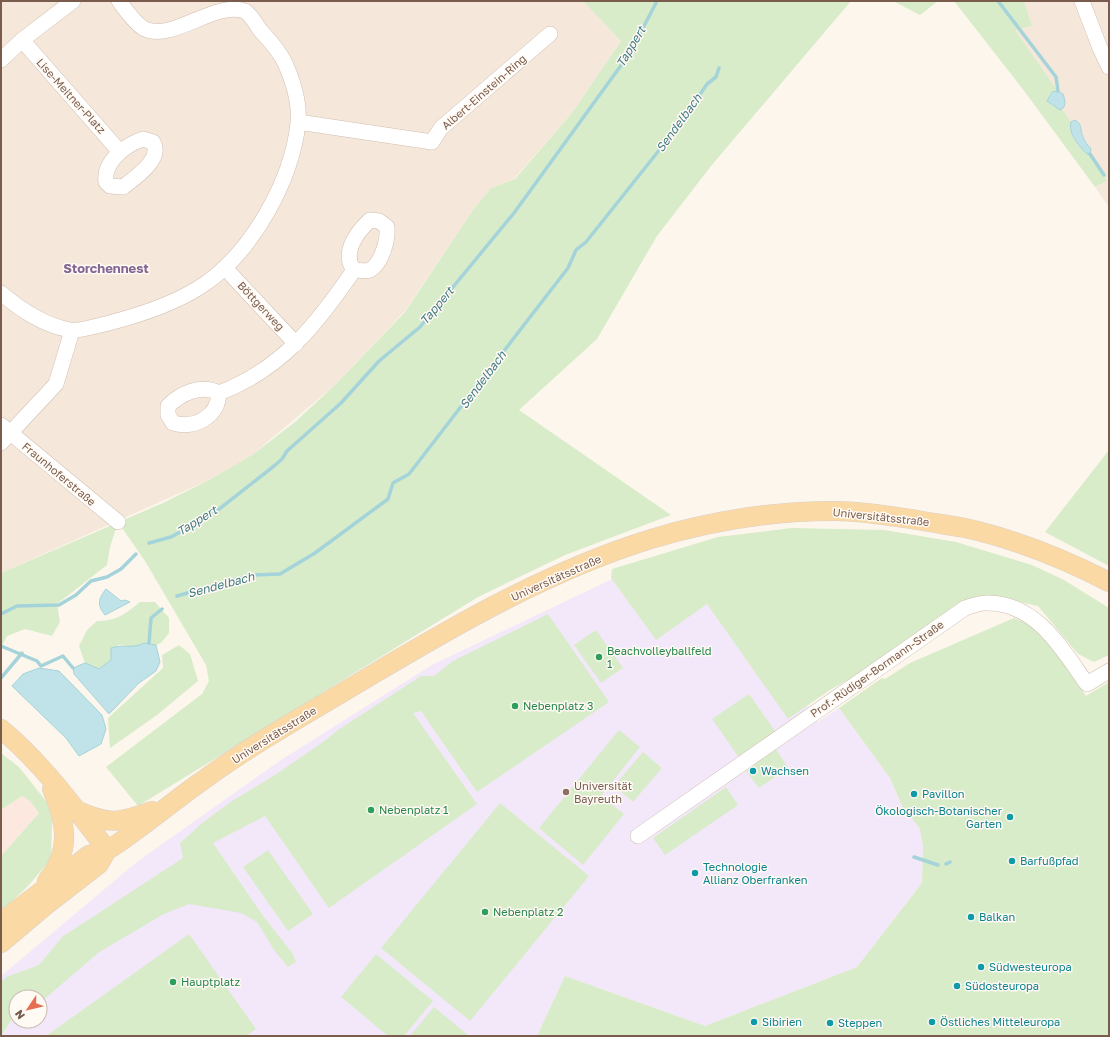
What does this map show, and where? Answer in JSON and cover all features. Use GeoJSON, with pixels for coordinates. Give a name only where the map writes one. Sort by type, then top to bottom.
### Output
{"type":"FeatureCollection","features":[{"type":"Feature","properties":{"kind":"main road","name":"Universitätsstraße"},"geometry":{"type":"LineString","coordinates":[[1,922],[88,855],[107,850],[203,780],[275,734],[420,646],[487,609],[575,567],[651,539],[725,521],[788,513],[830,511],[893,516],[966,528],[1039,550],[1082,568],[1109,582]]}},
{"type":"Feature","properties":{"kind":"main road"},"geometry":{"type":"LineString","coordinates":[[1,729],[14,740],[44,772],[107,850]]}},
{"type":"Feature","properties":{"kind":"main road"},"geometry":{"type":"LineString","coordinates":[[36,895],[59,863],[64,847],[65,829],[62,814],[44,772]]}},
{"type":"Feature","properties":{"kind":"main road"},"geometry":{"type":"LineString","coordinates":[[77,811],[99,820],[116,822],[131,819],[170,805]]}},
{"type":"Feature","properties":{"kind":"main road","name":"Universitätsstraße"},"geometry":{"type":"LineString","coordinates":[[1,942],[99,864],[107,850]]}},
{"type":"Feature","properties":{"kind":"street"},"geometry":{"type":"LineString","coordinates":[[1,60],[22,40],[73,1]]}},
{"type":"Feature","properties":{"kind":"street"},"geometry":{"type":"LineString","coordinates":[[1,293],[30,315],[72,331],[143,313],[186,296],[225,268],[261,223],[277,193],[291,156],[298,122],[296,90],[284,61],[245,10],[229,5],[210,8],[172,27],[158,31],[144,29],[119,1]]}},
{"type":"Feature","properties":{"kind":"street"},"geometry":{"type":"LineString","coordinates":[[1082,1],[1109,67]]}},
{"type":"Feature","properties":{"kind":"street","name":"Albert-Einstein-Ring"},"geometry":{"type":"LineString","coordinates":[[298,122],[432,142],[441,128],[550,34]]}},
{"type":"Feature","properties":{"kind":"street","name":"Lise-Meitner-Platz"},"geometry":{"type":"LineString","coordinates":[[22,40],[120,152]]}},
{"type":"Feature","properties":{"kind":"street","name":"Böttgerweg"},"geometry":{"type":"LineString","coordinates":[[225,268],[296,344]]}},
{"type":"Feature","properties":{"kind":"street"},"geometry":{"type":"LineString","coordinates":[[218,393],[235,387],[254,376],[296,344],[326,310],[354,270]]}},
{"type":"Feature","properties":{"kind":"street"},"geometry":{"type":"LineString","coordinates":[[4,434],[56,384],[72,331]]}},
{"type":"Feature","properties":{"kind":"street","name":"Fraunhoferstraße"},"geometry":{"type":"LineString","coordinates":[[4,434],[118,522]]}},
{"type":"Feature","properties":{"kind":"street","name":"Prof.-Rüdiger-Bormann-Straße"},"geometry":{"type":"LineString","coordinates":[[638,836],[965,608],[988,603],[1006,605],[1027,613],[1051,635],[1087,684],[1109,671]]}},
{"type":"Feature","properties":{"kind":"shaded area"},"geometry":{"type":"Polygon","coordinates":[[[1,1],[583,1],[621,41],[572,113],[514,179],[491,188],[473,210],[405,311],[335,385],[252,455],[209,480],[1,573],[1,1]]]}},
{"type":"Feature","properties":{"kind":"shaded area"},"geometry":{"type":"Polygon","coordinates":[[[1024,1],[1109,1],[1109,207],[1095,187],[1107,181],[1091,156],[1091,149],[1082,135],[1082,129],[1079,122],[1075,120],[1071,122],[1062,109],[1064,105],[1063,94],[1058,91],[1014,29],[1032,26],[1024,1]]]}},
{"type":"Feature","properties":{"kind":"shaded area","name":"Universität Bayreuth"},"geometry":{"type":"Polygon","coordinates":[[[694,547],[818,722],[839,708],[890,778],[902,806],[920,829],[923,846],[922,883],[857,967],[705,1026],[565,976],[537,1036],[1,1036],[1,976],[138,861],[281,760],[432,665],[629,571],[694,547]]]}},
{"type":"Feature","properties":{"kind":"shaded area"},"geometry":{"type":"Polygon","coordinates":[[[22,796],[30,801],[39,813],[1,856],[1,810],[22,796]]]}},
{"type":"Feature","properties":{"kind":"green space"},"geometry":{"type":"Polygon","coordinates":[[[583,1],[851,1],[711,166],[657,236],[597,339],[519,410],[671,515],[565,555],[478,597],[138,806],[106,767],[202,694],[209,681],[206,665],[145,561],[118,522],[163,503],[209,480],[252,455],[295,422],[335,385],[405,312],[473,210],[491,188],[515,179],[572,113],[621,41],[583,1]]]}},
{"type":"Feature","properties":{"kind":"green space"},"geometry":{"type":"Polygon","coordinates":[[[893,1],[938,1],[920,15],[893,1]]]}},
{"type":"Feature","properties":{"kind":"green space"},"geometry":{"type":"Polygon","coordinates":[[[954,1],[1024,1],[1032,26],[1015,30],[1058,91],[1051,92],[1047,101],[1053,106],[1062,109],[1071,122],[1070,126],[1074,140],[1087,154],[1090,154],[1107,181],[1095,187],[1025,92],[954,1]]]}},
{"type":"Feature","properties":{"kind":"green space"},"geometry":{"type":"Polygon","coordinates":[[[1109,450],[1109,566],[1045,532],[1109,450]]]}},
{"type":"Feature","properties":{"kind":"green space"},"geometry":{"type":"Polygon","coordinates":[[[118,523],[110,547],[107,565],[57,604],[60,622],[52,636],[25,629],[7,636],[1,648],[1,573],[118,523]]]}},
{"type":"Feature","properties":{"kind":"green space"},"geometry":{"type":"Polygon","coordinates":[[[792,528],[884,530],[956,542],[1032,565],[1064,580],[1109,608],[1109,655],[1094,662],[1078,654],[1038,606],[1003,599],[942,627],[830,690],[788,719],[707,604],[656,640],[611,578],[612,569],[718,537],[792,528]]]}},
{"type":"Feature","properties":{"kind":"green space"},"geometry":{"type":"Polygon","coordinates":[[[140,602],[155,602],[169,618],[169,633],[161,643],[156,645],[144,643],[136,647],[119,645],[112,648],[111,660],[99,670],[85,663],[79,646],[87,630],[97,621],[110,620],[120,616],[140,602]]]}},
{"type":"Feature","properties":{"kind":"green space"},"geometry":{"type":"Polygon","coordinates":[[[548,614],[609,702],[477,792],[421,711],[413,713],[477,804],[329,908],[265,816],[213,843],[263,916],[293,954],[296,962],[288,967],[274,950],[257,922],[241,913],[189,904],[162,915],[98,953],[48,996],[48,989],[8,989],[8,1025],[1,1036],[1,982],[6,977],[39,965],[62,937],[183,858],[180,843],[202,823],[232,801],[275,775],[338,730],[421,676],[434,676],[453,661],[548,614]]]}},
{"type":"Feature","properties":{"kind":"green space","name":"Ökologisch-Botanischer Garten"},"geometry":{"type":"Polygon","coordinates":[[[1014,618],[1026,623],[1047,640],[1064,662],[1086,696],[1109,682],[1109,1036],[537,1036],[565,976],[705,1026],[857,967],[922,883],[923,846],[920,829],[902,806],[890,778],[839,708],[882,678],[885,679],[910,663],[1014,618]]]}},
{"type":"Feature","properties":{"kind":"green space","name":"Beachvolleyballfeld 1"},"geometry":{"type":"Polygon","coordinates":[[[596,630],[623,668],[601,683],[574,645],[596,630]]]}},
{"type":"Feature","properties":{"kind":"green space"},"geometry":{"type":"Polygon","coordinates":[[[179,645],[190,654],[198,681],[157,715],[110,748],[108,718],[163,668],[162,655],[179,645]]]}},
{"type":"Feature","properties":{"kind":"green space"},"geometry":{"type":"Polygon","coordinates":[[[749,694],[777,734],[740,759],[712,719],[749,694]]]}},
{"type":"Feature","properties":{"kind":"green space"},"geometry":{"type":"Polygon","coordinates":[[[619,730],[640,747],[601,796],[624,814],[583,865],[539,828],[619,730]]]}},
{"type":"Feature","properties":{"kind":"green space"},"geometry":{"type":"Polygon","coordinates":[[[776,749],[788,768],[759,788],[746,771],[776,749]]]}},
{"type":"Feature","properties":{"kind":"green space"},"geometry":{"type":"Polygon","coordinates":[[[643,752],[662,768],[633,802],[614,786],[643,752]]]}},
{"type":"Feature","properties":{"kind":"green space"},"geometry":{"type":"Polygon","coordinates":[[[1,753],[19,767],[49,805],[52,820],[51,859],[28,886],[1,912],[1,856],[39,813],[30,801],[22,796],[1,810],[1,753]]]}},
{"type":"Feature","properties":{"kind":"green space"},"geometry":{"type":"Polygon","coordinates":[[[726,787],[738,805],[665,855],[653,838],[726,787]]]}},
{"type":"Feature","properties":{"kind":"green space","name":"Nebenplatz 2"},"geometry":{"type":"Polygon","coordinates":[[[500,803],[589,876],[470,1021],[381,948],[500,803]]]}},
{"type":"Feature","properties":{"kind":"green space"},"geometry":{"type":"Polygon","coordinates":[[[268,850],[313,914],[288,931],[243,867],[268,850]]]}},
{"type":"Feature","properties":{"kind":"green space","name":"Hauptplatz"},"geometry":{"type":"Polygon","coordinates":[[[189,934],[256,1029],[246,1036],[46,1036],[189,934]]]}},
{"type":"Feature","properties":{"kind":"green space"},"geometry":{"type":"Polygon","coordinates":[[[376,954],[433,1001],[404,1036],[388,1036],[341,997],[376,954]]]}},
{"type":"Feature","properties":{"kind":"green space"},"geometry":{"type":"Polygon","coordinates":[[[434,1007],[469,1036],[410,1036],[434,1007]]]}},
{"type":"Feature","properties":{"kind":"water"},"geometry":{"type":"Polygon","coordinates":[[[1058,91],[1063,94],[1065,101],[1064,107],[1060,110],[1047,101],[1052,92],[1058,91]]]}},
{"type":"Feature","properties":{"kind":"water"},"geometry":{"type":"Polygon","coordinates":[[[1075,120],[1078,122],[1082,135],[1091,149],[1090,154],[1087,154],[1078,144],[1071,131],[1071,122],[1075,120]]]}},
{"type":"Feature","properties":{"kind":"water"},"geometry":{"type":"Polygon","coordinates":[[[106,589],[121,601],[125,600],[130,602],[105,615],[100,605],[100,599],[106,589]]]}},
{"type":"Feature","properties":{"kind":"water"},"geometry":{"type":"Polygon","coordinates":[[[144,643],[156,645],[160,662],[156,671],[139,683],[109,714],[74,674],[73,668],[85,663],[99,669],[111,660],[111,648],[120,646],[136,646],[144,643]]]}},
{"type":"Feature","properties":{"kind":"water"},"geometry":{"type":"Polygon","coordinates":[[[39,668],[59,671],[102,715],[106,729],[101,744],[79,756],[66,738],[12,686],[23,674],[39,668]]]}},
{"type":"Feature","properties":{"kind":"waterway","name":"Tappert"},"geometry":{"type":"LineString","coordinates":[[149,543],[171,537],[202,520],[207,513],[218,510],[274,466],[282,459],[287,451],[341,403],[379,361],[420,327],[514,213],[630,53],[657,1]]}},
{"type":"Feature","properties":{"kind":"waterway"},"geometry":{"type":"LineString","coordinates":[[998,1],[1056,77],[1058,91]]}},
{"type":"Feature","properties":{"kind":"waterway","name":"Sendelbach"},"geometry":{"type":"LineString","coordinates":[[177,596],[252,575],[280,574],[315,553],[388,499],[393,483],[409,474],[568,268],[576,250],[586,242],[680,124],[707,84],[716,77],[719,68]]}},
{"type":"Feature","properties":{"kind":"waterway"},"geometry":{"type":"LineString","coordinates":[[1090,154],[1104,175]]}},
{"type":"Feature","properties":{"kind":"waterway","name":"Tappert"},"geometry":{"type":"LineString","coordinates":[[1,614],[17,606],[59,605],[76,595],[91,581],[107,577],[121,569],[136,554]]}},
{"type":"Feature","properties":{"kind":"waterway","name":"Sendelbach"},"geometry":{"type":"LineString","coordinates":[[149,643],[151,618],[162,609]]}},
{"type":"Feature","properties":{"kind":"waterway"},"geometry":{"type":"LineString","coordinates":[[1,646],[37,661],[41,666],[63,656],[73,668]]}},
{"type":"Feature","properties":{"kind":"waterway","name":"Tappert"},"geometry":{"type":"LineString","coordinates":[[1,678],[22,653]]}},
{"type":"Feature","properties":{"kind":"waterway"},"geometry":{"type":"LineString","coordinates":[[914,857],[938,865]]}},
{"type":"Feature","properties":{"kind":"waterway"},"geometry":{"type":"LineString","coordinates":[[946,864],[950,862]]}},
{"type":"Feature","properties":{"kind":"place","name":"Beachvolleyballfeld 1"},"geometry":{"type":"Point","coordinates":[599,657]}},
{"type":"Feature","properties":{"kind":"place","name":"Nebenplatz 3"},"geometry":{"type":"Point","coordinates":[515,706]}},
{"type":"Feature","properties":{"kind":"place","name":"Wachsen"},"geometry":{"type":"Point","coordinates":[753,771]}},
{"type":"Feature","properties":{"kind":"place","name":"Universität Bayreuth"},"geometry":{"type":"Point","coordinates":[566,792]}},
{"type":"Feature","properties":{"kind":"place","name":"Pavillon"},"geometry":{"type":"Point","coordinates":[914,794]}},
{"type":"Feature","properties":{"kind":"place","name":"Nebenplatz 1"},"geometry":{"type":"Point","coordinates":[371,810]}},
{"type":"Feature","properties":{"kind":"place","name":"Ökologisch-Botanischer Garten"},"geometry":{"type":"Point","coordinates":[1010,817]}},
{"type":"Feature","properties":{"kind":"place","name":"Barfußpfad"},"geometry":{"type":"Point","coordinates":[1012,861]}},
{"type":"Feature","properties":{"kind":"place","name":"Technologie Allianz Oberfranken"},"geometry":{"type":"Point","coordinates":[695,873]}},
{"type":"Feature","properties":{"kind":"place","name":"Nebenplatz 2"},"geometry":{"type":"Point","coordinates":[485,912]}},
{"type":"Feature","properties":{"kind":"place","name":"Balkan"},"geometry":{"type":"Point","coordinates":[971,917]}},
{"type":"Feature","properties":{"kind":"place","name":"Südwesteuropa"},"geometry":{"type":"Point","coordinates":[981,967]}},
{"type":"Feature","properties":{"kind":"place","name":"Hauptplatz"},"geometry":{"type":"Point","coordinates":[173,982]}},
{"type":"Feature","properties":{"kind":"place","name":"Südosteuropa"},"geometry":{"type":"Point","coordinates":[957,986]}},
{"type":"Feature","properties":{"kind":"place","name":"Sibirien"},"geometry":{"type":"Point","coordinates":[754,1022]}},
{"type":"Feature","properties":{"kind":"place","name":"Östliches Mitteleuropa"},"geometry":{"type":"Point","coordinates":[932,1022]}},
{"type":"Feature","properties":{"kind":"place","name":"Steppen"},"geometry":{"type":"Point","coordinates":[830,1023]}},
{"type":"Feature","properties":{"kind":"district","name":"Storchennest"},"geometry":{"type":"Point","coordinates":[106,268]}}]}
